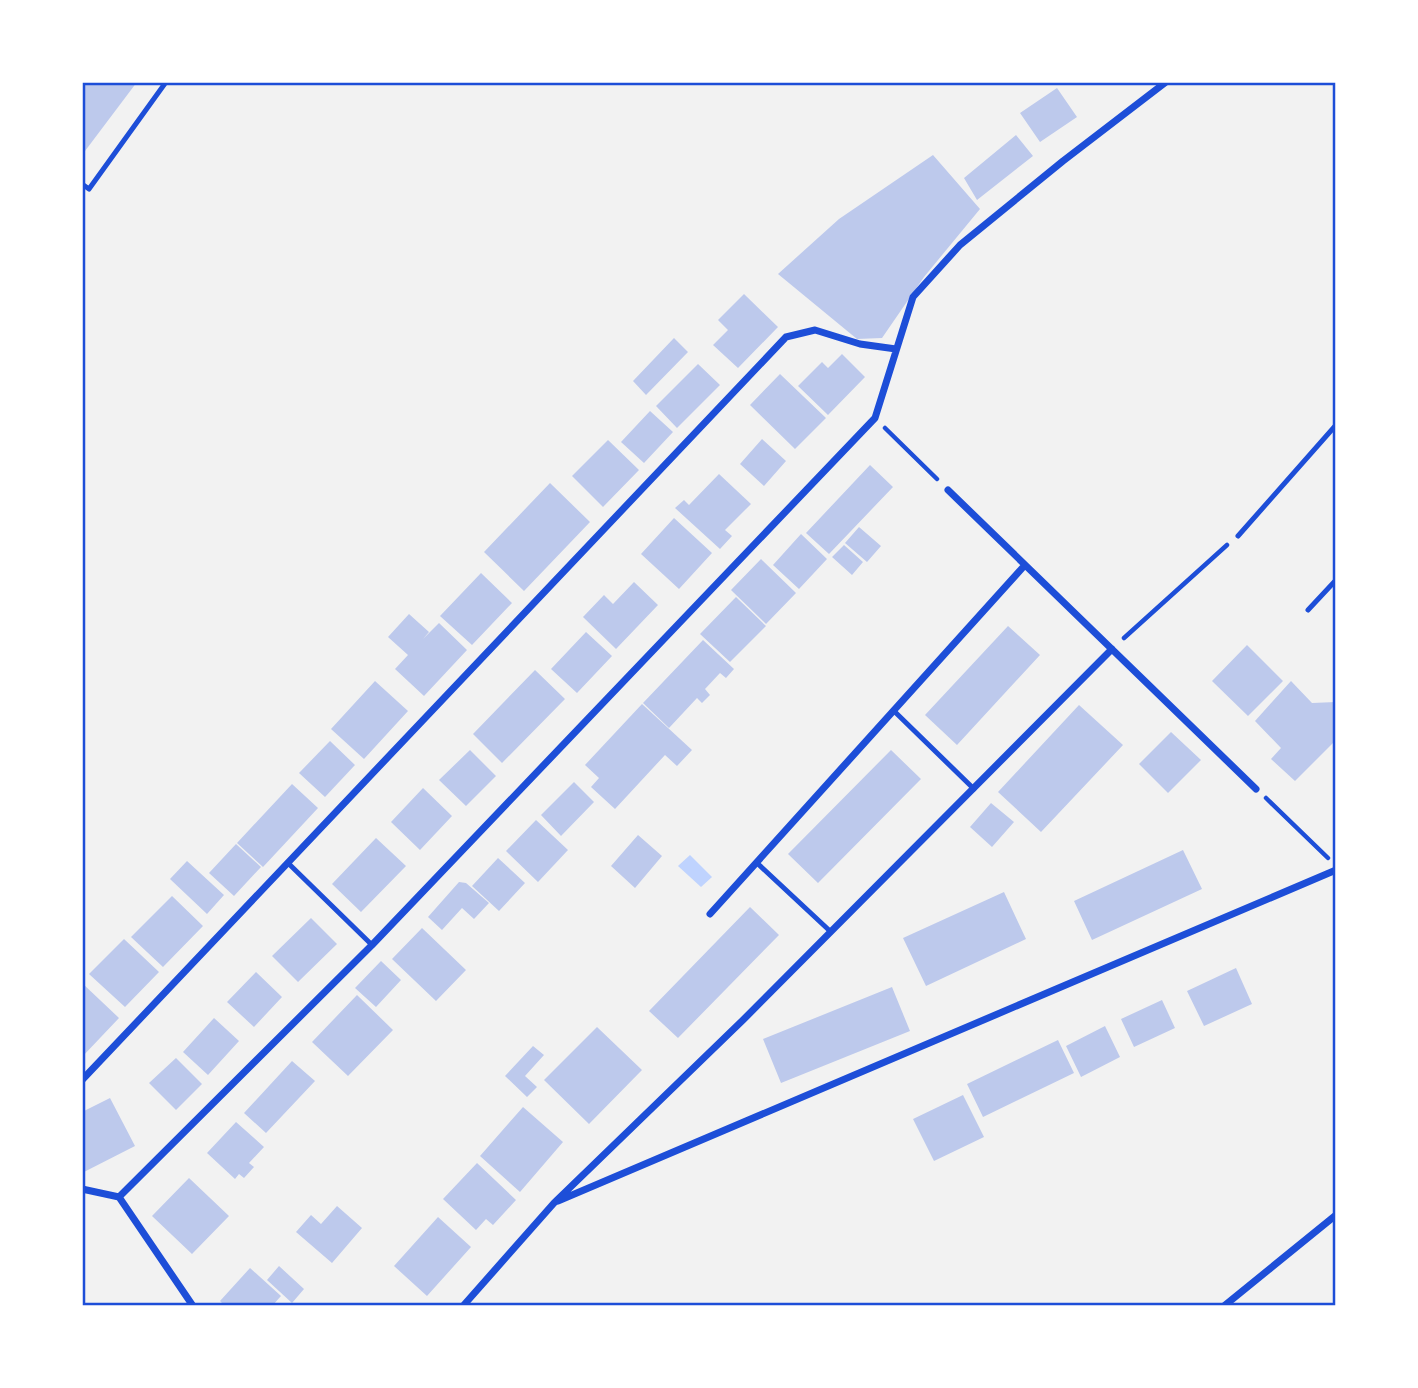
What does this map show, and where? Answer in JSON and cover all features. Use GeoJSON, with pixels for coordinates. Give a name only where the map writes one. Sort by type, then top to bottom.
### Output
{"type":"FeatureCollection","features":[{"type":"Feature","properties":{"kind":"street"},"geometry":{"type":"LineString","coordinates":[[119,1197],[372,945],[875,418],[913,297],[960,245],[1166,82]]}},
{"type":"Feature","properties":{"kind":"street"},"geometry":{"type":"LineString","coordinates":[[82,1080],[786,337],[815,330],[860,344],[896,349]]}},
{"type":"Feature","properties":{"kind":"street"},"geometry":{"type":"LineString","coordinates":[[948,490],[1256,789]]}},
{"type":"Feature","properties":{"kind":"street"},"geometry":{"type":"LineString","coordinates":[[710,914],[1025,565]]}},
{"type":"Feature","properties":{"kind":"street"},"geometry":{"type":"LineString","coordinates":[[463,1306],[554,1203],[831,932],[1112,649]]}},
{"type":"Feature","properties":{"kind":"street"},"geometry":{"type":"LineString","coordinates":[[554,1203],[1336,868]]}},
{"type":"Feature","properties":{"kind":"street"},"geometry":{"type":"LineString","coordinates":[[82,1189],[119,1197],[193,1306]]}},
{"type":"Feature","properties":{"kind":"street"},"geometry":{"type":"LineString","coordinates":[[1224,1306],[1336,1216]]}},
{"type":"Feature","properties":{"kind":"lane"},"geometry":{"type":"LineString","coordinates":[[82,184],[89,189],[166,82]]}},
{"type":"Feature","properties":{"kind":"lane"},"geometry":{"type":"LineString","coordinates":[[1238,536],[1336,425]]}},
{"type":"Feature","properties":{"kind":"lane"},"geometry":{"type":"LineString","coordinates":[[1308,610],[1336,580]]}},
{"type":"Feature","properties":{"kind":"lane"},"geometry":{"type":"LineString","coordinates":[[894,711],[974,789]]}},
{"type":"Feature","properties":{"kind":"lane"},"geometry":{"type":"LineString","coordinates":[[288,863],[372,945]]}},
{"type":"Feature","properties":{"kind":"lane"},"geometry":{"type":"LineString","coordinates":[[757,863],[831,932]]}},
{"type":"Feature","properties":{"kind":"path"},"geometry":{"type":"LineString","coordinates":[[875,418],[948,490]]}},
{"type":"Feature","properties":{"kind":"path"},"geometry":{"type":"LineString","coordinates":[[1112,649],[1238,536]]}},
{"type":"Feature","properties":{"kind":"path"},"geometry":{"type":"LineString","coordinates":[[1256,789],[1336,868]]}},
{"type":"Feature","properties":{"kind":"water"},"geometry":{"type":"Polygon","coordinates":[[[690,855],[712,877],[701,887],[678,866],[690,855]]]}},
{"type":"Feature","properties":{"kind":"building"},"geometry":{"type":"Polygon","coordinates":[[[82,82],[137,82],[82,155],[82,82]]]}},
{"type":"Feature","properties":{"kind":"building"},"geometry":{"type":"Polygon","coordinates":[[[1057,88],[1077,117],[1040,142],[1020,113],[1057,88]]]}},
{"type":"Feature","properties":{"kind":"building"},"geometry":{"type":"Polygon","coordinates":[[[1016,135],[1033,156],[977,200],[964,178],[1016,135]]]}},
{"type":"Feature","properties":{"kind":"building"},"geometry":{"type":"Polygon","coordinates":[[[933,155],[980,209],[924,277],[882,338],[857,339],[778,274],[839,219],[933,155]]]}},
{"type":"Feature","properties":{"kind":"building"},"geometry":{"type":"Polygon","coordinates":[[[744,294],[778,327],[738,368],[713,345],[728,330],[718,320],[744,294]]]}},
{"type":"Feature","properties":{"kind":"building"},"geometry":{"type":"Polygon","coordinates":[[[674,338],[688,352],[646,395],[633,381],[674,338]]]}},
{"type":"Feature","properties":{"kind":"building"},"geometry":{"type":"Polygon","coordinates":[[[842,354],[865,377],[828,415],[798,386],[822,362],[828,368],[842,354]]]}},
{"type":"Feature","properties":{"kind":"building"},"geometry":{"type":"Polygon","coordinates":[[[698,364],[720,385],[677,428],[656,406],[698,364]]]}},
{"type":"Feature","properties":{"kind":"building"},"geometry":{"type":"Polygon","coordinates":[[[780,374],[826,418],[795,449],[750,405],[780,374]]]}},
{"type":"Feature","properties":{"kind":"building"},"geometry":{"type":"Polygon","coordinates":[[[650,411],[673,432],[644,463],[621,442],[650,411]]]}},
{"type":"Feature","properties":{"kind":"building"},"geometry":{"type":"Polygon","coordinates":[[[762,439],[786,461],[764,486],[740,464],[762,439]]]}},
{"type":"Feature","properties":{"kind":"building"},"geometry":{"type":"Polygon","coordinates":[[[608,440],[639,470],[603,507],[572,476],[608,440]]]}},
{"type":"Feature","properties":{"kind":"building"},"geometry":{"type":"Polygon","coordinates":[[[870,465],[893,487],[829,554],[806,533],[870,465]]]}},
{"type":"Feature","properties":{"kind":"building"},"geometry":{"type":"Polygon","coordinates":[[[719,474],[751,504],[725,530],[732,536],[720,549],[675,508],[684,500],[689,505],[719,474]]]}},
{"type":"Feature","properties":{"kind":"building"},"geometry":{"type":"Polygon","coordinates":[[[550,483],[590,522],[524,591],[484,552],[550,483]]]}},
{"type":"Feature","properties":{"kind":"building"},"geometry":{"type":"Polygon","coordinates":[[[674,518],[712,553],[679,589],[641,554],[674,518]]]}},
{"type":"Feature","properties":{"kind":"building"},"geometry":{"type":"Polygon","coordinates":[[[859,527],[881,546],[867,562],[845,543],[859,527]]]}},
{"type":"Feature","properties":{"kind":"building"},"geometry":{"type":"Polygon","coordinates":[[[801,534],[827,559],[799,589],[773,565],[801,534]]]}},
{"type":"Feature","properties":{"kind":"building"},"geometry":{"type":"Polygon","coordinates":[[[844,545],[863,562],[852,575],[832,557],[844,545]]]}},
{"type":"Feature","properties":{"kind":"building"},"geometry":{"type":"Polygon","coordinates":[[[761,559],[796,593],[766,624],[731,590],[761,559]]]}},
{"type":"Feature","properties":{"kind":"building"},"geometry":{"type":"Polygon","coordinates":[[[481,573],[512,603],[472,645],[440,616],[481,573]]]}},
{"type":"Feature","properties":{"kind":"building"},"geometry":{"type":"Polygon","coordinates":[[[634,582],[658,605],[616,649],[583,617],[604,595],[613,604],[634,582]]]}},
{"type":"Feature","properties":{"kind":"building"},"geometry":{"type":"Polygon","coordinates":[[[736,597],[766,626],[730,662],[700,634],[736,597]]]}},
{"type":"Feature","properties":{"kind":"building"},"geometry":{"type":"Polygon","coordinates":[[[409,614],[429,632],[423,639],[439,623],[467,650],[424,696],[395,669],[408,655],[388,637],[409,614]]]}},
{"type":"Feature","properties":{"kind":"building"},"geometry":{"type":"Polygon","coordinates":[[[1008,626],[1040,655],[957,745],[925,715],[1008,626]]]}},
{"type":"Feature","properties":{"kind":"building"},"geometry":{"type":"Polygon","coordinates":[[[586,632],[612,656],[577,693],[551,669],[586,632]]]}},
{"type":"Feature","properties":{"kind":"building"},"geometry":{"type":"Polygon","coordinates":[[[703,640],[734,669],[726,678],[720,673],[705,689],[710,695],[702,703],[697,698],[669,728],[643,703],[703,640]]]}},
{"type":"Feature","properties":{"kind":"building"},"geometry":{"type":"Polygon","coordinates":[[[1247,645],[1283,681],[1248,716],[1212,681],[1247,645]]]}},
{"type":"Feature","properties":{"kind":"building"},"geometry":{"type":"Polygon","coordinates":[[[535,670],[565,699],[502,763],[473,734],[535,670]]]}},
{"type":"Feature","properties":{"kind":"building"},"geometry":{"type":"Polygon","coordinates":[[[375,681],[408,711],[364,759],[331,729],[375,681]]]}},
{"type":"Feature","properties":{"kind":"building"},"geometry":{"type":"Polygon","coordinates":[[[1291,681],[1312,703],[1336,702],[1336,740],[1295,781],[1271,759],[1281,748],[1255,721],[1291,681]]]}},
{"type":"Feature","properties":{"kind":"building"},"geometry":{"type":"Polygon","coordinates":[[[642,704],[692,750],[677,766],[665,755],[615,809],[591,787],[599,778],[585,765],[642,704]]]}},
{"type":"Feature","properties":{"kind":"building"},"geometry":{"type":"Polygon","coordinates":[[[1079,705],[1123,745],[1041,832],[998,792],[1079,705]]]}},
{"type":"Feature","properties":{"kind":"building"},"geometry":{"type":"Polygon","coordinates":[[[1171,732],[1201,760],[1168,793],[1139,764],[1171,732]]]}},
{"type":"Feature","properties":{"kind":"building"},"geometry":{"type":"Polygon","coordinates":[[[330,741],[355,765],[325,797],[299,773],[330,741]]]}},
{"type":"Feature","properties":{"kind":"building"},"geometry":{"type":"Polygon","coordinates":[[[470,750],[496,776],[466,806],[439,780],[470,750]]]}},
{"type":"Feature","properties":{"kind":"building"},"geometry":{"type":"Polygon","coordinates":[[[891,750],[921,779],[818,883],[788,854],[891,750]]]}},
{"type":"Feature","properties":{"kind":"building"},"geometry":{"type":"Polygon","coordinates":[[[574,782],[594,802],[561,836],[541,815],[574,782]]]}},
{"type":"Feature","properties":{"kind":"building"},"geometry":{"type":"Polygon","coordinates":[[[292,784],[318,808],[263,867],[237,843],[292,784]]]}},
{"type":"Feature","properties":{"kind":"building"},"geometry":{"type":"Polygon","coordinates":[[[423,788],[452,816],[420,850],[391,822],[423,788]]]}},
{"type":"Feature","properties":{"kind":"building"},"geometry":{"type":"Polygon","coordinates":[[[991,803],[1014,822],[992,847],[970,827],[991,803]]]}},
{"type":"Feature","properties":{"kind":"building"},"geometry":{"type":"Polygon","coordinates":[[[536,820],[568,850],[538,882],[506,851],[536,820]]]}},
{"type":"Feature","properties":{"kind":"building"},"geometry":{"type":"Polygon","coordinates":[[[638,835],[662,856],[635,888],[611,866],[638,835]]]}},
{"type":"Feature","properties":{"kind":"building"},"geometry":{"type":"Polygon","coordinates":[[[376,838],[406,866],[361,912],[332,884],[376,838]]]}},
{"type":"Feature","properties":{"kind":"building"},"geometry":{"type":"Polygon","coordinates":[[[236,844],[261,867],[234,896],[209,873],[236,844]]]}},
{"type":"Feature","properties":{"kind":"building"},"geometry":{"type":"Polygon","coordinates":[[[1183,850],[1202,889],[1092,940],[1074,901],[1183,850]]]}},
{"type":"Feature","properties":{"kind":"building"},"geometry":{"type":"Polygon","coordinates":[[[498,858],[525,883],[499,911],[472,886],[498,858]]]}},
{"type":"Feature","properties":{"kind":"building"},"geometry":{"type":"Polygon","coordinates":[[[187,861],[224,895],[207,914],[170,879],[187,861]]]}},
{"type":"Feature","properties":{"kind":"building"},"geometry":{"type":"Polygon","coordinates":[[[459,882],[466,883],[489,903],[474,919],[462,908],[442,930],[428,917],[459,882]]]}},
{"type":"Feature","properties":{"kind":"building"},"geometry":{"type":"Polygon","coordinates":[[[1004,892],[1026,939],[926,986],[903,938],[1004,892]]]}},
{"type":"Feature","properties":{"kind":"building"},"geometry":{"type":"Polygon","coordinates":[[[172,896],[203,926],[163,967],[131,937],[172,896]]]}},
{"type":"Feature","properties":{"kind":"building"},"geometry":{"type":"Polygon","coordinates":[[[750,907],[779,935],[678,1038],[649,1011],[750,907]]]}},
{"type":"Feature","properties":{"kind":"building"},"geometry":{"type":"Polygon","coordinates":[[[311,918],[337,944],[298,982],[272,956],[311,918]]]}},
{"type":"Feature","properties":{"kind":"building"},"geometry":{"type":"Polygon","coordinates":[[[422,928],[466,970],[436,1001],[392,959],[422,928]]]}},
{"type":"Feature","properties":{"kind":"building"},"geometry":{"type":"Polygon","coordinates":[[[124,939],[159,972],[125,1007],[89,974],[124,939]]]}},
{"type":"Feature","properties":{"kind":"building"},"geometry":{"type":"Polygon","coordinates":[[[381,961],[401,980],[376,1007],[355,988],[381,961]]]}},
{"type":"Feature","properties":{"kind":"building"},"geometry":{"type":"Polygon","coordinates":[[[1236,968],[1252,1004],[1204,1026],[1187,991],[1236,968]]]}},
{"type":"Feature","properties":{"kind":"building"},"geometry":{"type":"Polygon","coordinates":[[[256,972],[282,997],[254,1027],[227,1002],[256,972]]]}},
{"type":"Feature","properties":{"kind":"building"},"geometry":{"type":"Polygon","coordinates":[[[82,983],[119,1018],[82,1057],[82,983]]]}},
{"type":"Feature","properties":{"kind":"building"},"geometry":{"type":"Polygon","coordinates":[[[892,987],[910,1031],[781,1083],[763,1039],[892,987]]]}},
{"type":"Feature","properties":{"kind":"building"},"geometry":{"type":"Polygon","coordinates":[[[357,995],[393,1030],[348,1076],[312,1042],[357,995]]]}},
{"type":"Feature","properties":{"kind":"building"},"geometry":{"type":"Polygon","coordinates":[[[1162,1000],[1175,1028],[1134,1047],[1121,1019],[1162,1000]]]}},
{"type":"Feature","properties":{"kind":"building"},"geometry":{"type":"Polygon","coordinates":[[[214,1018],[239,1041],[208,1075],[183,1052],[214,1018]]]}},
{"type":"Feature","properties":{"kind":"building"},"geometry":{"type":"Polygon","coordinates":[[[1105,1026],[1120,1057],[1081,1077],[1066,1046],[1105,1026]]]}},
{"type":"Feature","properties":{"kind":"building"},"geometry":{"type":"Polygon","coordinates":[[[597,1027],[642,1070],[589,1124],[544,1080],[597,1027]]]}},
{"type":"Feature","properties":{"kind":"building"},"geometry":{"type":"Polygon","coordinates":[[[1058,1040],[1074,1073],[983,1117],[967,1084],[1058,1040]]]}},
{"type":"Feature","properties":{"kind":"building"},"geometry":{"type":"Polygon","coordinates":[[[533,1046],[544,1055],[525,1076],[537,1087],[527,1097],[505,1076],[533,1046]]]}},
{"type":"Feature","properties":{"kind":"building"},"geometry":{"type":"Polygon","coordinates":[[[176,1058],[202,1084],[176,1110],[149,1083],[176,1058]]]}},
{"type":"Feature","properties":{"kind":"building"},"geometry":{"type":"Polygon","coordinates":[[[292,1061],[315,1081],[266,1133],[244,1113],[292,1061]]]}},
{"type":"Feature","properties":{"kind":"building"},"geometry":{"type":"Polygon","coordinates":[[[963,1095],[984,1137],[934,1161],[913,1119],[963,1095]]]}},
{"type":"Feature","properties":{"kind":"building"},"geometry":{"type":"Polygon","coordinates":[[[110,1098],[135,1146],[82,1173],[82,1112],[110,1098]]]}},
{"type":"Feature","properties":{"kind":"building"},"geometry":{"type":"Polygon","coordinates":[[[523,1107],[563,1142],[520,1192],[480,1156],[523,1107]]]}},
{"type":"Feature","properties":{"kind":"building"},"geometry":{"type":"Polygon","coordinates":[[[236,1122],[264,1147],[249,1163],[254,1167],[244,1178],[239,1174],[235,1179],[207,1153],[236,1122]]]}},
{"type":"Feature","properties":{"kind":"building"},"geometry":{"type":"Polygon","coordinates":[[[477,1163],[516,1200],[493,1225],[486,1219],[476,1230],[443,1199],[477,1163]]]}},
{"type":"Feature","properties":{"kind":"building"},"geometry":{"type":"Polygon","coordinates":[[[189,1178],[229,1216],[192,1254],[152,1216],[189,1178]]]}},
{"type":"Feature","properties":{"kind":"building"},"geometry":{"type":"Polygon","coordinates":[[[337,1206],[362,1228],[332,1263],[296,1232],[311,1215],[321,1224],[337,1206]]]}},
{"type":"Feature","properties":{"kind":"building"},"geometry":{"type":"Polygon","coordinates":[[[438,1217],[471,1247],[427,1296],[394,1266],[438,1217]]]}},
{"type":"Feature","properties":{"kind":"building"},"geometry":{"type":"Polygon","coordinates":[[[279,1266],[304,1289],[292,1303],[267,1280],[279,1266]]]}},
{"type":"Feature","properties":{"kind":"building"},"geometry":{"type":"Polygon","coordinates":[[[250,1268],[281,1296],[272,1306],[225,1306],[220,1301],[250,1268]]]}}]}
